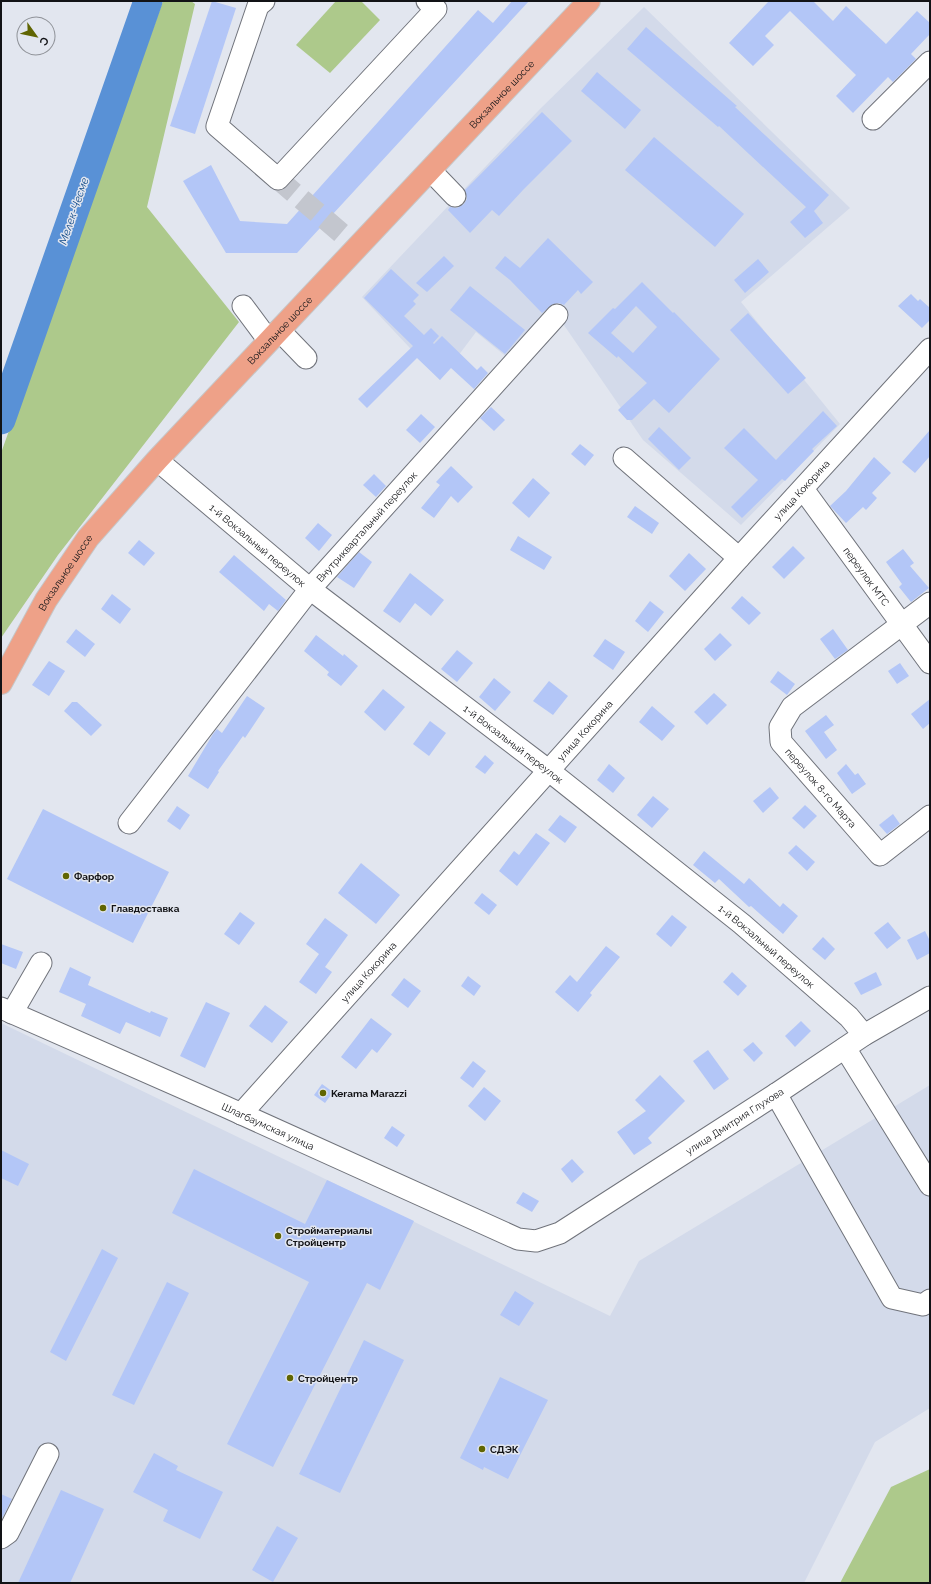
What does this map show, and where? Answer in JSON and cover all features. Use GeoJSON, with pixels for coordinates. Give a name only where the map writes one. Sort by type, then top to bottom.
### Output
{"type":"FeatureCollection","features":[{"type":"Feature","properties":{"kind":"main road","name":"Вокзальное шоссе"},"geometry":{"type":"LineString","coordinates":[[1,683],[46,600],[88,538],[157,460],[274,336],[352,242],[430,170],[587,2]]}},
{"type":"Feature","properties":{"kind":"street"},"geometry":{"type":"LineString","coordinates":[[264,1],[258,6],[217,126],[278,178],[436,9],[427,1]]}},
{"type":"Feature","properties":{"kind":"street"},"geometry":{"type":"LineString","coordinates":[[873,119],[930,62]]}},
{"type":"Feature","properties":{"kind":"street"},"geometry":{"type":"LineString","coordinates":[[430,170],[455,196]]}},
{"type":"Feature","properties":{"kind":"street"},"geometry":{"type":"LineString","coordinates":[[242,306],[274,336],[306,358]]}},
{"type":"Feature","properties":{"kind":"street","name":"Внутриквартальный переулок"},"geometry":{"type":"LineString","coordinates":[[129,823],[310,589],[557,315]]}},
{"type":"Feature","properties":{"kind":"street","name":"улица Кокорина"},"geometry":{"type":"LineString","coordinates":[[241,1114],[548,770],[930,349]]}},
{"type":"Feature","properties":{"kind":"street"},"geometry":{"type":"LineString","coordinates":[[624,458],[739,558]]}},
{"type":"Feature","properties":{"kind":"street","name":"1-й Вокзальный переулок"},"geometry":{"type":"LineString","coordinates":[[157,460],[310,589],[548,770],[742,924],[849,1016],[864,1035]]}},
{"type":"Feature","properties":{"kind":"street","name":"переулок МТС"},"geometry":{"type":"LineString","coordinates":[[803,489],[930,663]]}},
{"type":"Feature","properties":{"kind":"street","name":"переулок 8-го Марта"},"geometry":{"type":"LineString","coordinates":[[930,603],[792,707],[780,727],[781,742],[880,855],[930,816]]}},
{"type":"Feature","properties":{"kind":"street"},"geometry":{"type":"LineString","coordinates":[[7,1011],[41,962]]}},
{"type":"Feature","properties":{"kind":"street","name":"улица Дмитрия Глухова"},"geometry":{"type":"LineString","coordinates":[[536,1241],[560,1233],[776,1094],[864,1035],[930,997]]}},
{"type":"Feature","properties":{"kind":"street","name":"Шлагбаумская улица"},"geometry":{"type":"LineString","coordinates":[[7,1011],[241,1114],[518,1239],[536,1241]]}},
{"type":"Feature","properties":{"kind":"street"},"geometry":{"type":"LineString","coordinates":[[845,1048],[930,1185]]}},
{"type":"Feature","properties":{"kind":"street"},"geometry":{"type":"LineString","coordinates":[[776,1094],[892,1298],[923,1305],[930,1300]]}},
{"type":"Feature","properties":{"kind":"street"},"geometry":{"type":"LineString","coordinates":[[1,1538],[8,1533],[48,1454]]}},
{"type":"Feature","properties":{"kind":"shaded area"},"geometry":{"type":"Polygon","coordinates":[[[644,7],[850,208],[741,302],[840,424],[741,525],[643,440],[557,315],[514,363],[476,332],[440,380],[362,297],[539,110],[644,7]]]}},
{"type":"Feature","properties":{"kind":"shaded area"},"geometry":{"type":"Polygon","coordinates":[[[1,1023],[610,1316],[639,1261],[930,1085],[930,1408],[875,1442],[804,1583],[1,1583],[1,1023]]]}},
{"type":"Feature","properties":{"kind":"green space"},"geometry":{"type":"Polygon","coordinates":[[[163,1],[191,1],[195,4],[147,207],[239,322],[58,555],[1,638],[1,453],[163,1]]]}},
{"type":"Feature","properties":{"kind":"green space"},"geometry":{"type":"Polygon","coordinates":[[[336,1],[361,1],[380,20],[330,73],[296,45],[336,1]]]}},
{"type":"Feature","properties":{"kind":"green space"},"geometry":{"type":"Polygon","coordinates":[[[930,1469],[930,1583],[840,1583],[891,1487],[930,1469]]]}},
{"type":"Feature","properties":{"kind":"building"},"geometry":{"type":"Polygon","coordinates":[[[212,1],[236,8],[195,134],[170,126],[212,1]]]}},
{"type":"Feature","properties":{"kind":"building"},"geometry":{"type":"Polygon","coordinates":[[[512,1],[529,1],[297,253],[226,253],[183,181],[211,165],[240,221],[287,224],[478,10],[493,23],[512,1]]]}},
{"type":"Feature","properties":{"kind":"building"},"geometry":{"type":"Polygon","coordinates":[[[769,1],[813,1],[833,21],[846,6],[886,44],[917,11],[930,23],[930,34],[911,54],[916,59],[893,82],[888,77],[853,113],[836,96],[856,75],[790,11],[765,36],[774,45],[753,66],[729,43],[769,1]]]}},
{"type":"Feature","properties":{"kind":"building"},"geometry":{"type":"Polygon","coordinates":[[[646,27],[737,106],[735,107],[829,195],[814,211],[823,223],[805,238],[790,222],[806,207],[719,126],[718,127],[627,49],[646,27]]]}},
{"type":"Feature","properties":{"kind":"building"},"geometry":{"type":"Polygon","coordinates":[[[597,72],[641,110],[625,129],[581,91],[597,72]]]}},
{"type":"Feature","properties":{"kind":"building"},"geometry":{"type":"Polygon","coordinates":[[[542,112],[572,141],[499,216],[492,210],[470,233],[448,210],[450,207],[457,208],[464,204],[467,199],[465,190],[542,112]]]}},
{"type":"Feature","properties":{"kind":"building"},"geometry":{"type":"Polygon","coordinates":[[[654,137],[744,214],[715,247],[625,170],[654,137]]]}},
{"type":"Feature","properties":{"kind":"building"},"geometry":{"type":"Polygon","coordinates":[[[548,238],[593,282],[581,294],[578,290],[564,305],[559,303],[553,304],[542,313],[510,280],[495,268],[505,256],[520,268],[548,238]]]}},
{"type":"Feature","properties":{"kind":"building"},"geometry":{"type":"Polygon","coordinates":[[[444,256],[454,266],[427,292],[416,283],[444,256]]]}},
{"type":"Feature","properties":{"kind":"building"},"geometry":{"type":"Polygon","coordinates":[[[758,259],[769,272],[745,293],[734,280],[758,259]]]}},
{"type":"Feature","properties":{"kind":"building"},"geometry":{"type":"Polygon","coordinates":[[[391,269],[419,295],[413,301],[416,304],[404,316],[424,335],[431,328],[439,336],[433,343],[434,344],[442,336],[477,370],[481,366],[488,373],[474,389],[451,368],[440,380],[417,358],[367,408],[358,399],[413,346],[364,298],[391,269]]]}},
{"type":"Feature","properties":{"kind":"building"},"geometry":{"type":"Polygon","coordinates":[[[642,282],[720,359],[669,413],[654,399],[632,420],[627,420],[618,410],[647,383],[618,356],[617,358],[588,333],[613,308],[615,309],[642,282]],[[636,306],[611,333],[633,353],[657,327],[636,306]]]}},
{"type":"Feature","properties":{"kind":"building"},"geometry":{"type":"Polygon","coordinates":[[[470,286],[525,330],[505,354],[450,310],[470,286]]]}},
{"type":"Feature","properties":{"kind":"building"},"geometry":{"type":"Polygon","coordinates":[[[911,294],[918,301],[920,299],[930,308],[930,320],[922,328],[898,306],[911,294]]]}},
{"type":"Feature","properties":{"kind":"building"},"geometry":{"type":"Polygon","coordinates":[[[748,313],[806,378],[788,394],[730,330],[748,313]]]}},
{"type":"Feature","properties":{"kind":"building"},"geometry":{"type":"Polygon","coordinates":[[[491,407],[505,420],[494,431],[480,418],[491,407]]]}},
{"type":"Feature","properties":{"kind":"building"},"geometry":{"type":"Polygon","coordinates":[[[823,411],[837,426],[812,449],[814,451],[785,481],[782,479],[742,518],[731,507],[758,480],[724,448],[744,428],[776,460],[823,411]]]}},
{"type":"Feature","properties":{"kind":"building"},"geometry":{"type":"Polygon","coordinates":[[[421,414],[435,427],[420,443],[406,430],[421,414]]]}},
{"type":"Feature","properties":{"kind":"building"},"geometry":{"type":"Polygon","coordinates":[[[659,427],[691,458],[679,470],[648,439],[659,427]]]}},
{"type":"Feature","properties":{"kind":"building"},"geometry":{"type":"Polygon","coordinates":[[[930,430],[930,456],[915,473],[902,462],[930,430]]]}},
{"type":"Feature","properties":{"kind":"building"},"geometry":{"type":"Polygon","coordinates":[[[580,444],[594,455],[585,466],[571,454],[580,444]]]}},
{"type":"Feature","properties":{"kind":"building"},"geometry":{"type":"Polygon","coordinates":[[[874,457],[891,473],[872,493],[877,498],[866,510],[863,507],[846,523],[830,506],[846,491],[874,457]]]}},
{"type":"Feature","properties":{"kind":"building"},"geometry":{"type":"Polygon","coordinates":[[[451,466],[473,487],[458,503],[451,496],[434,518],[421,508],[440,485],[436,482],[451,466]]]}},
{"type":"Feature","properties":{"kind":"building"},"geometry":{"type":"Polygon","coordinates":[[[374,474],[386,486],[376,497],[363,485],[374,474]]]}},
{"type":"Feature","properties":{"kind":"building"},"geometry":{"type":"Polygon","coordinates":[[[533,478],[550,493],[529,518],[512,503],[533,478]]]}},
{"type":"Feature","properties":{"kind":"building"},"geometry":{"type":"Polygon","coordinates":[[[635,506],[659,523],[652,534],[627,517],[635,506]]]}},
{"type":"Feature","properties":{"kind":"building"},"geometry":{"type":"Polygon","coordinates":[[[318,523],[332,535],[319,551],[305,538],[318,523]]]}},
{"type":"Feature","properties":{"kind":"building"},"geometry":{"type":"Polygon","coordinates":[[[518,536],[552,557],[544,570],[510,550],[518,536]]]}},
{"type":"Feature","properties":{"kind":"building"},"geometry":{"type":"Polygon","coordinates":[[[139,540],[155,553],[144,566],[128,553],[139,540]]]}},
{"type":"Feature","properties":{"kind":"building"},"geometry":{"type":"Polygon","coordinates":[[[793,546],[805,558],[784,579],[772,567],[793,546]]]}},
{"type":"Feature","properties":{"kind":"building"},"geometry":{"type":"Polygon","coordinates":[[[903,549],[914,563],[910,566],[929,588],[911,602],[899,587],[902,584],[886,562],[903,549]]]}},
{"type":"Feature","properties":{"kind":"building"},"geometry":{"type":"Polygon","coordinates":[[[359,552],[372,562],[354,588],[337,577],[359,552]]]}},
{"type":"Feature","properties":{"kind":"building"},"geometry":{"type":"Polygon","coordinates":[[[689,553],[706,569],[685,591],[669,576],[689,553]]]}},
{"type":"Feature","properties":{"kind":"building"},"geometry":{"type":"Polygon","coordinates":[[[234,555],[286,600],[278,611],[269,604],[264,611],[219,572],[234,555]]]}},
{"type":"Feature","properties":{"kind":"building"},"geometry":{"type":"Polygon","coordinates":[[[410,573],[444,600],[431,616],[415,603],[400,623],[383,611],[410,573]]]}},
{"type":"Feature","properties":{"kind":"building"},"geometry":{"type":"Polygon","coordinates":[[[112,594],[131,609],[120,624],[101,609],[112,594]]]}},
{"type":"Feature","properties":{"kind":"building"},"geometry":{"type":"Polygon","coordinates":[[[742,596],[761,613],[749,625],[731,608],[742,596]]]}},
{"type":"Feature","properties":{"kind":"building"},"geometry":{"type":"Polygon","coordinates":[[[650,601],[664,612],[648,632],[635,621],[650,601]]]}},
{"type":"Feature","properties":{"kind":"building"},"geometry":{"type":"Polygon","coordinates":[[[76,629],[95,644],[85,657],[66,642],[76,629]]]}},
{"type":"Feature","properties":{"kind":"building"},"geometry":{"type":"Polygon","coordinates":[[[833,629],[848,650],[835,659],[820,639],[833,629]]]}},
{"type":"Feature","properties":{"kind":"building"},"geometry":{"type":"Polygon","coordinates":[[[720,633],[732,645],[715,661],[704,649],[720,633]]]}},
{"type":"Feature","properties":{"kind":"building"},"geometry":{"type":"Polygon","coordinates":[[[316,635],[343,656],[344,654],[358,666],[341,686],[327,675],[329,672],[304,651],[316,635]]]}},
{"type":"Feature","properties":{"kind":"building"},"geometry":{"type":"Polygon","coordinates":[[[605,639],[625,652],[613,670],[593,656],[605,639]]]}},
{"type":"Feature","properties":{"kind":"building"},"geometry":{"type":"Polygon","coordinates":[[[457,650],[473,663],[457,682],[441,669],[457,650]]]}},
{"type":"Feature","properties":{"kind":"building"},"geometry":{"type":"Polygon","coordinates":[[[49,661],[65,671],[49,696],[32,685],[49,661]]]}},
{"type":"Feature","properties":{"kind":"building"},"geometry":{"type":"Polygon","coordinates":[[[900,663],[909,676],[897,684],[888,671],[900,663]]]}},
{"type":"Feature","properties":{"kind":"building"},"geometry":{"type":"Polygon","coordinates":[[[778,671],[795,684],[787,695],[770,682],[778,671]]]}},
{"type":"Feature","properties":{"kind":"building"},"geometry":{"type":"Polygon","coordinates":[[[494,678],[511,692],[495,711],[479,697],[494,678]]]}},
{"type":"Feature","properties":{"kind":"building"},"geometry":{"type":"Polygon","coordinates":[[[549,681],[568,696],[553,715],[533,701],[549,681]]]}},
{"type":"Feature","properties":{"kind":"building"},"geometry":{"type":"Polygon","coordinates":[[[383,689],[405,707],[385,731],[364,712],[383,689]]]}},
{"type":"Feature","properties":{"kind":"building"},"geometry":{"type":"Polygon","coordinates":[[[714,693],[727,705],[707,725],[694,712],[714,693]]]}},
{"type":"Feature","properties":{"kind":"building"},"geometry":{"type":"Polygon","coordinates":[[[247,696],[265,708],[245,738],[243,736],[218,771],[219,772],[208,789],[188,776],[213,734],[217,729],[222,733],[247,696]]]}},
{"type":"Feature","properties":{"kind":"building"},"geometry":{"type":"Polygon","coordinates":[[[930,699],[930,723],[923,729],[911,714],[930,699]]]}},
{"type":"Feature","properties":{"kind":"building"},"geometry":{"type":"Polygon","coordinates":[[[72,702],[77,702],[102,725],[91,736],[64,711],[72,702]]]}},
{"type":"Feature","properties":{"kind":"building"},"geometry":{"type":"Polygon","coordinates":[[[652,706],[675,726],[662,741],[639,722],[652,706]]]}},
{"type":"Feature","properties":{"kind":"building"},"geometry":{"type":"Polygon","coordinates":[[[826,715],[834,725],[824,732],[837,750],[826,759],[805,731],[826,715]]]}},
{"type":"Feature","properties":{"kind":"building"},"geometry":{"type":"Polygon","coordinates":[[[430,721],[446,733],[429,756],[413,744],[430,721]]]}},
{"type":"Feature","properties":{"kind":"building"},"geometry":{"type":"Polygon","coordinates":[[[485,755],[494,763],[485,774],[475,767],[485,755]]]}},
{"type":"Feature","properties":{"kind":"building"},"geometry":{"type":"Polygon","coordinates":[[[609,764],[625,778],[613,793],[597,780],[609,764]]]}},
{"type":"Feature","properties":{"kind":"building"},"geometry":{"type":"Polygon","coordinates":[[[846,764],[855,775],[858,773],[866,784],[852,794],[837,773],[846,764]]]}},
{"type":"Feature","properties":{"kind":"building"},"geometry":{"type":"Polygon","coordinates":[[[770,787],[779,798],[763,813],[753,801],[770,787]]]}},
{"type":"Feature","properties":{"kind":"building"},"geometry":{"type":"Polygon","coordinates":[[[653,796],[669,809],[652,828],[637,815],[653,796]]]}},
{"type":"Feature","properties":{"kind":"building"},"geometry":{"type":"Polygon","coordinates":[[[805,805],[817,816],[804,829],[792,818],[805,805]]]}},
{"type":"Feature","properties":{"kind":"building"},"geometry":{"type":"Polygon","coordinates":[[[177,806],[190,815],[180,830],[167,821],[177,806]]]}},
{"type":"Feature","properties":{"kind":"building"},"geometry":{"type":"Polygon","coordinates":[[[43,809],[169,872],[133,943],[7,879],[43,809]]]}},
{"type":"Feature","properties":{"kind":"building"},"geometry":{"type":"Polygon","coordinates":[[[893,814],[900,824],[887,834],[879,825],[893,814]]]}},
{"type":"Feature","properties":{"kind":"building"},"geometry":{"type":"Polygon","coordinates":[[[560,815],[577,827],[565,843],[548,830],[560,815]]]}},
{"type":"Feature","properties":{"kind":"building"},"geometry":{"type":"Polygon","coordinates":[[[536,833],[550,843],[517,886],[499,871],[514,851],[519,855],[536,833]]]}},
{"type":"Feature","properties":{"kind":"building"},"geometry":{"type":"Polygon","coordinates":[[[796,845],[815,862],[807,871],[788,853],[796,845]]]}},
{"type":"Feature","properties":{"kind":"building"},"geometry":{"type":"Polygon","coordinates":[[[704,851],[744,884],[749,878],[780,907],[783,903],[798,916],[783,934],[751,906],[749,907],[719,879],[715,883],[693,865],[704,851]]]}},
{"type":"Feature","properties":{"kind":"building"},"geometry":{"type":"Polygon","coordinates":[[[361,863],[400,895],[376,924],[338,893],[361,863]]]}},
{"type":"Feature","properties":{"kind":"building"},"geometry":{"type":"Polygon","coordinates":[[[482,893],[497,905],[489,915],[474,903],[482,893]]]}},
{"type":"Feature","properties":{"kind":"building"},"geometry":{"type":"Polygon","coordinates":[[[240,912],[255,923],[239,945],[224,934],[240,912]]]}},
{"type":"Feature","properties":{"kind":"building"},"geometry":{"type":"Polygon","coordinates":[[[672,915],[687,927],[671,947],[656,934],[672,915]]]}},
{"type":"Feature","properties":{"kind":"building"},"geometry":{"type":"Polygon","coordinates":[[[325,918],[348,935],[325,967],[332,972],[316,994],[299,982],[319,954],[306,944],[325,918]]]}},
{"type":"Feature","properties":{"kind":"building"},"geometry":{"type":"Polygon","coordinates":[[[888,922],[901,938],[887,949],[874,933],[888,922]]]}},
{"type":"Feature","properties":{"kind":"building"},"geometry":{"type":"Polygon","coordinates":[[[925,931],[930,941],[930,953],[917,960],[907,940],[925,931]]]}},
{"type":"Feature","properties":{"kind":"building"},"geometry":{"type":"Polygon","coordinates":[[[823,937],[835,949],[825,960],[812,949],[823,937]]]}},
{"type":"Feature","properties":{"kind":"building"},"geometry":{"type":"Polygon","coordinates":[[[1,944],[23,952],[16,969],[1,963],[1,944]]]}},
{"type":"Feature","properties":{"kind":"building"},"geometry":{"type":"Polygon","coordinates":[[[606,946],[620,957],[590,993],[592,995],[578,1012],[555,992],[570,975],[577,982],[606,946]]]}},
{"type":"Feature","properties":{"kind":"building"},"geometry":{"type":"Polygon","coordinates":[[[70,967],[91,977],[88,985],[150,1013],[151,1011],[168,1018],[160,1037],[126,1022],[120,1034],[81,1016],[86,1004],[59,992],[70,967]]]}},
{"type":"Feature","properties":{"kind":"building"},"geometry":{"type":"Polygon","coordinates":[[[732,972],[747,986],[738,996],[723,982],[732,972]]]}},
{"type":"Feature","properties":{"kind":"building"},"geometry":{"type":"Polygon","coordinates":[[[876,972],[882,985],[861,995],[854,983],[876,972]]]}},
{"type":"Feature","properties":{"kind":"building"},"geometry":{"type":"Polygon","coordinates":[[[468,976],[481,986],[474,996],[461,986],[468,976]]]}},
{"type":"Feature","properties":{"kind":"building"},"geometry":{"type":"Polygon","coordinates":[[[404,978],[421,991],[408,1008],[391,995],[404,978]]]}},
{"type":"Feature","properties":{"kind":"building"},"geometry":{"type":"Polygon","coordinates":[[[206,1002],[230,1013],[205,1068],[180,1056],[206,1002]]]}},
{"type":"Feature","properties":{"kind":"building"},"geometry":{"type":"Polygon","coordinates":[[[265,1005],[288,1022],[272,1043],[249,1026],[265,1005]]]}},
{"type":"Feature","properties":{"kind":"building"},"geometry":{"type":"Polygon","coordinates":[[[371,1018],[392,1034],[377,1053],[372,1049],[356,1069],[341,1057],[371,1018]]]}},
{"type":"Feature","properties":{"kind":"building"},"geometry":{"type":"Polygon","coordinates":[[[801,1021],[811,1031],[795,1047],[785,1036],[801,1021]]]}},
{"type":"Feature","properties":{"kind":"building"},"geometry":{"type":"Polygon","coordinates":[[[753,1042],[763,1053],[754,1062],[743,1050],[753,1042]]]}},
{"type":"Feature","properties":{"kind":"building"},"geometry":{"type":"Polygon","coordinates":[[[708,1050],[729,1079],[714,1090],[693,1061],[708,1050]]]}},
{"type":"Feature","properties":{"kind":"building"},"geometry":{"type":"Polygon","coordinates":[[[473,1061],[486,1071],[473,1088],[460,1078],[473,1061]]]}},
{"type":"Feature","properties":{"kind":"building"},"geometry":{"type":"Polygon","coordinates":[[[660,1075],[685,1101],[648,1138],[652,1143],[634,1155],[617,1132],[646,1111],[635,1100],[660,1075]]]}},
{"type":"Feature","properties":{"kind":"building"},"geometry":{"type":"Polygon","coordinates":[[[322,1084],[333,1092],[325,1103],[314,1095],[322,1084]]]}},
{"type":"Feature","properties":{"kind":"building"},"geometry":{"type":"Polygon","coordinates":[[[484,1087],[501,1101],[485,1121],[468,1106],[484,1087]]]}},
{"type":"Feature","properties":{"kind":"building"},"geometry":{"type":"Polygon","coordinates":[[[392,1126],[405,1135],[397,1147],[384,1138],[392,1126]]]}},
{"type":"Feature","properties":{"kind":"building"},"geometry":{"type":"Polygon","coordinates":[[[1,1150],[29,1164],[18,1186],[1,1178],[1,1150]]]}},
{"type":"Feature","properties":{"kind":"building"},"geometry":{"type":"Polygon","coordinates":[[[572,1159],[584,1172],[572,1183],[561,1169],[572,1159]]]}},
{"type":"Feature","properties":{"kind":"building","name":"Стройцентр"},"geometry":{"type":"Polygon","coordinates":[[[194,1169],[305,1224],[327,1180],[414,1221],[380,1290],[367,1283],[273,1467],[227,1444],[309,1282],[172,1213],[194,1169]]]}},
{"type":"Feature","properties":{"kind":"building"},"geometry":{"type":"Polygon","coordinates":[[[523,1192],[539,1201],[532,1212],[516,1203],[523,1192]]]}},
{"type":"Feature","properties":{"kind":"building"},"geometry":{"type":"Polygon","coordinates":[[[102,1249],[118,1258],[66,1361],[50,1352],[102,1249]]]}},
{"type":"Feature","properties":{"kind":"building"},"geometry":{"type":"Polygon","coordinates":[[[167,1282],[189,1293],[134,1405],[112,1395],[167,1282]]]}},
{"type":"Feature","properties":{"kind":"building"},"geometry":{"type":"Polygon","coordinates":[[[515,1291],[534,1303],[519,1326],[500,1315],[515,1291]]]}},
{"type":"Feature","properties":{"kind":"building"},"geometry":{"type":"Polygon","coordinates":[[[364,1340],[404,1360],[340,1493],[299,1474],[364,1340]]]}},
{"type":"Feature","properties":{"kind":"building"},"geometry":{"type":"Polygon","coordinates":[[[500,1377],[548,1400],[508,1479],[484,1467],[483,1470],[460,1458],[500,1377]]]}},
{"type":"Feature","properties":{"kind":"building"},"geometry":{"type":"Polygon","coordinates":[[[154,1453],[178,1466],[176,1470],[223,1492],[200,1539],[163,1521],[168,1510],[133,1492],[154,1453]]]}},
{"type":"Feature","properties":{"kind":"building"},"geometry":{"type":"Polygon","coordinates":[[[61,1490],[104,1509],[70,1583],[18,1583],[61,1490]]]}},
{"type":"Feature","properties":{"kind":"building"},"geometry":{"type":"Polygon","coordinates":[[[1,1494],[12,1499],[1,1520],[1,1494]]]}},
{"type":"Feature","properties":{"kind":"building"},"geometry":{"type":"Polygon","coordinates":[[[277,1526],[298,1538],[273,1582],[252,1570],[277,1526]]]}},
{"type":"Feature","properties":{"kind":"waterway","name":"Мелек-Чесме"},"geometry":{"type":"LineString","coordinates":[[1,420],[148,1]]}},
{"type":"Feature","properties":{"kind":"tunnel"},"geometry":{"type":"LineString","coordinates":[[278,179],[347,238]]}},
{"type":"Feature","properties":{"kind":"place","name":"Фарфор"},"geometry":{"type":"Point","coordinates":[66,876]}},
{"type":"Feature","properties":{"kind":"place","name":"Главдоставка"},"geometry":{"type":"Point","coordinates":[103,908]}},
{"type":"Feature","properties":{"kind":"place","name":"Kerama Marazzi"},"geometry":{"type":"Point","coordinates":[323,1093]}},
{"type":"Feature","properties":{"kind":"place","name":"Стройматериалы Стройцентр"},"geometry":{"type":"Point","coordinates":[278,1236]}},
{"type":"Feature","properties":{"kind":"place","name":"Стройцентр"},"geometry":{"type":"Point","coordinates":[290,1378]}},
{"type":"Feature","properties":{"kind":"place","name":"СДЭК"},"geometry":{"type":"Point","coordinates":[482,1449]}}]}
